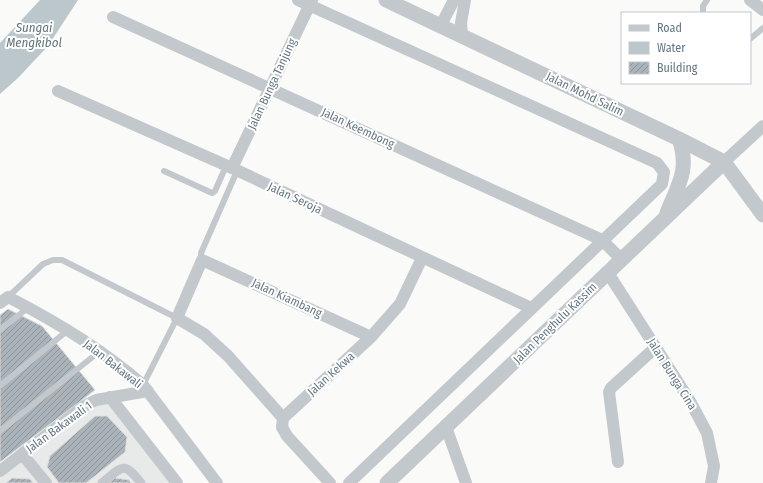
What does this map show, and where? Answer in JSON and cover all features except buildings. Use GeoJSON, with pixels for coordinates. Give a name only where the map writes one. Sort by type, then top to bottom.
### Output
{"type":"FeatureCollection","features":[{"type":"Feature","properties":{"kind":"street"},"geometry":{"type":"LineString","coordinates":[[298,0],[311,3],[657,163],[664,172],[662,184],[349,483]]}},
{"type":"Feature","properties":{"kind":"street","name":"Jalan Mohd Salim"},"geometry":{"type":"LineString","coordinates":[[386,0],[679,139],[724,162],[763,215]]}},
{"type":"Feature","properties":{"kind":"street"},"geometry":{"type":"LineString","coordinates":[[441,25],[454,0]]}},
{"type":"Feature","properties":{"kind":"street"},"geometry":{"type":"LineString","coordinates":[[462,35],[460,23],[465,0]]}},
{"type":"Feature","properties":{"kind":"street"},"geometry":{"type":"LineString","coordinates":[[750,0],[763,10]]}},
{"type":"Feature","properties":{"kind":"street","name":"Jalan Bunga Tanjung"},"geometry":{"type":"LineString","coordinates":[[232,168],[311,3]]}},
{"type":"Feature","properties":{"kind":"street","name":"Jalan Keembong"},"geometry":{"type":"LineString","coordinates":[[113,17],[602,240]]}},
{"type":"Feature","properties":{"kind":"street","name":"Jalan Seroja"},"geometry":{"type":"LineString","coordinates":[[58,92],[232,168],[531,308]]}},
{"type":"Feature","properties":{"kind":"street"},"geometry":{"type":"LineString","coordinates":[[724,162],[763,126]]}},
{"type":"Feature","properties":{"kind":"street"},"geometry":{"type":"LineString","coordinates":[[665,218],[683,172],[683,151],[679,139]]}},
{"type":"Feature","properties":{"kind":"street","name":"Jalan Penghulu Kassim"},"geometry":{"type":"LineString","coordinates":[[387,483],[724,162]]}},
{"type":"Feature","properties":{"kind":"street"},"geometry":{"type":"LineString","coordinates":[[602,240],[622,260]]}},
{"type":"Feature","properties":{"kind":"street","name":"Jalan Kekwa"},"geometry":{"type":"LineString","coordinates":[[283,418],[371,337],[400,304],[422,258]]}},
{"type":"Feature","properties":{"kind":"street"},"geometry":{"type":"LineString","coordinates":[[202,260],[177,318],[204,334],[228,356],[283,418],[282,427],[287,436],[330,483]]}},
{"type":"Feature","properties":{"kind":"street","name":"Jalan Kiambang"},"geometry":{"type":"LineString","coordinates":[[202,260],[371,337]]}},
{"type":"Feature","properties":{"kind":"street","name":"Jalan Bunga Cina"},"geometry":{"type":"LineString","coordinates":[[608,273],[690,400],[707,433],[714,466],[711,483]]}},
{"type":"Feature","properties":{"kind":"street","name":"Jalan Bakawali"},"geometry":{"type":"LineString","coordinates":[[4,300],[29,307],[89,343],[145,388],[217,483]]}},
{"type":"Feature","properties":{"kind":"street"},"geometry":{"type":"LineString","coordinates":[[618,462],[609,392],[656,347]]}},
{"type":"Feature","properties":{"kind":"street","name":"Jalan Bakawali 1"},"geometry":{"type":"LineString","coordinates":[[0,471],[84,406],[96,400],[145,388]]}},
{"type":"Feature","properties":{"kind":"street"},"geometry":{"type":"LineString","coordinates":[[110,397],[177,483]]}},
{"type":"Feature","properties":{"kind":"street"},"geometry":{"type":"LineString","coordinates":[[446,427],[466,483]]}},
{"type":"Feature","properties":{"kind":"street"},"geometry":{"type":"LineString","coordinates":[[22,454],[46,483]]}},
{"type":"Feature","properties":{"kind":"street"},"geometry":{"type":"LineString","coordinates":[[102,483],[120,469],[126,468],[131,470],[141,483]]}},
{"type":"Feature","properties":{"kind":"lane"},"geometry":{"type":"LineString","coordinates":[[703,12],[703,6],[707,0]]}},
{"type":"Feature","properties":{"kind":"lane"},"geometry":{"type":"LineString","coordinates":[[751,39],[763,28]]}},
{"type":"Feature","properties":{"kind":"lane"},"geometry":{"type":"LineString","coordinates":[[164,170],[212,193],[232,168]]}},
{"type":"Feature","properties":{"kind":"lane"},"geometry":{"type":"LineString","coordinates":[[202,260],[201,253],[232,168]]}},
{"type":"Feature","properties":{"kind":"lane"},"geometry":{"type":"LineString","coordinates":[[4,300],[43,264],[53,260],[62,260],[177,318],[145,388]]}},
{"type":"Feature","properties":{"kind":"lane"},"geometry":{"type":"LineString","coordinates":[[0,330],[29,307]]}},
{"type":"Feature","properties":{"kind":"lane"},"geometry":{"type":"LineString","coordinates":[[0,386],[67,331]]}},
{"type":"Feature","properties":{"kind":"lane"},"geometry":{"type":"LineString","coordinates":[[0,432],[100,352]]}},
{"type":"Feature","properties":{"kind":"shaded area"},"geometry":{"type":"Polygon","coordinates":[[[119,401],[183,483],[0,483],[0,476],[86,410],[99,403],[119,401]]]}},
{"type":"Feature","properties":{"kind":"water","name":"Sungai Mengkibol"},"geometry":{"type":"Polygon","coordinates":[[[40,0],[78,0],[48,46],[18,78],[0,94],[0,43],[40,0]]]}}]}
